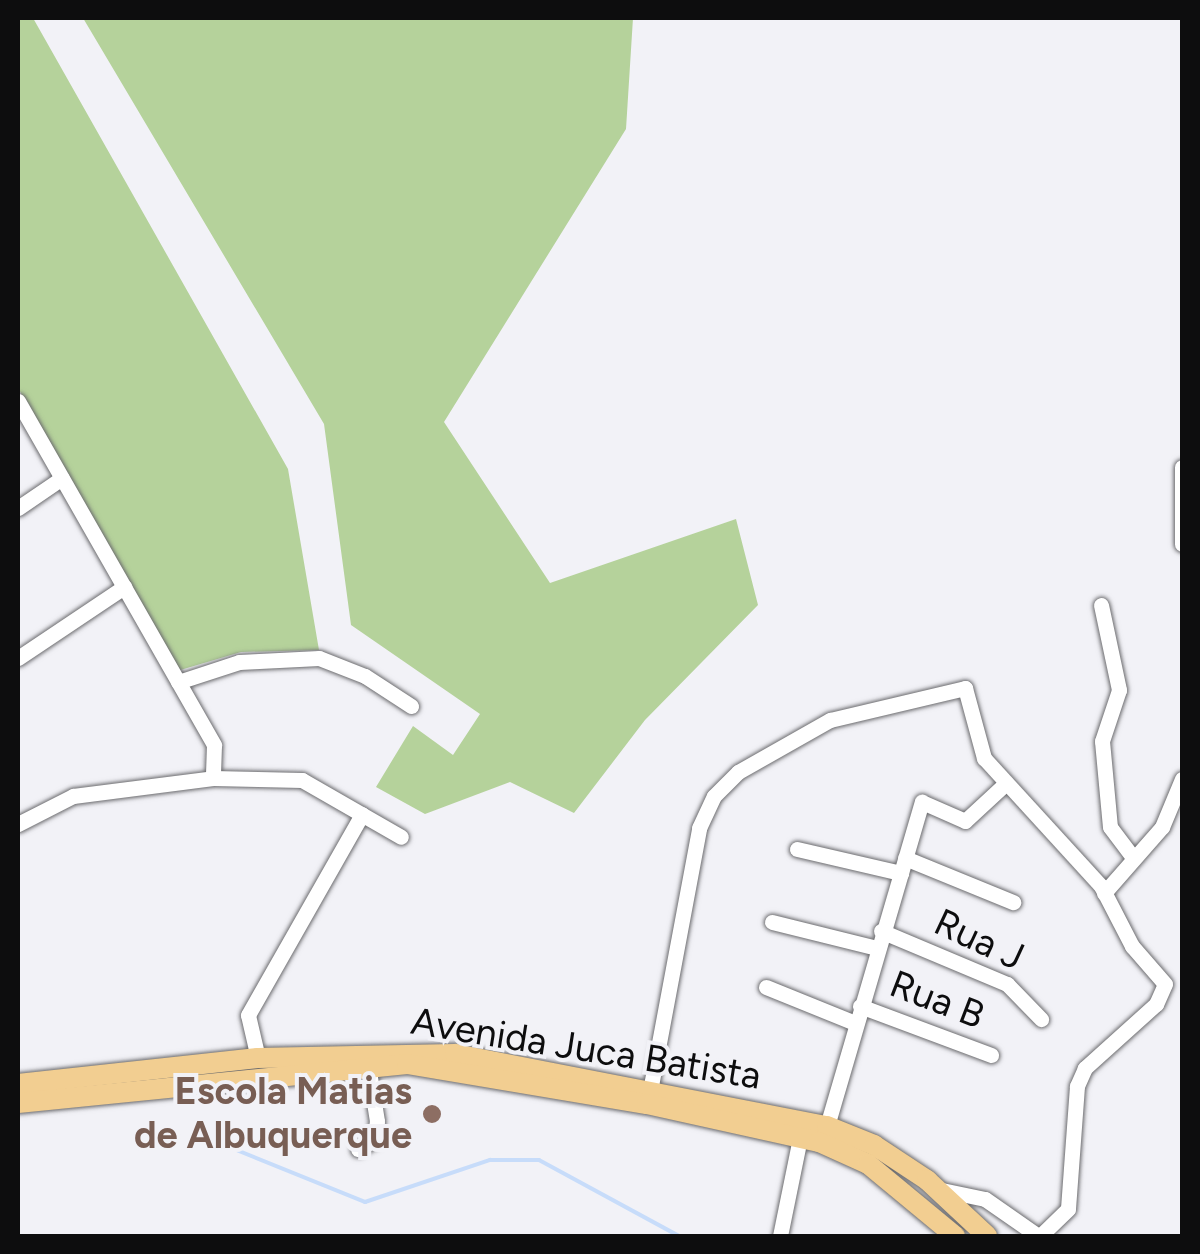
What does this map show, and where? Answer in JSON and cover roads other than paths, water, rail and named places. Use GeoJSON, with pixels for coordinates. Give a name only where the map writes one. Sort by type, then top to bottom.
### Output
{"type":"FeatureCollection","features":[{"type":"Feature","properties":{"kind":"main road","name":"Avenida Juca Batista"},"geometry":{"type":"LineString","coordinates":[[18,1084],[258,1058],[455,1054],[826,1126],[874,1145],[937,1189],[987,1236]]}},
{"type":"Feature","properties":{"kind":"main road","name":"Avenida Juca Batista"},"geometry":{"type":"LineString","coordinates":[[18,1104],[368,1065],[465,1073],[800,1138],[868,1164],[958,1236]]}},
{"type":"Feature","properties":{"kind":"main road"},"geometry":{"type":"LineString","coordinates":[[958,1236],[960,1211]]}},
{"type":"Feature","properties":{"kind":"street"},"geometry":{"type":"LineString","coordinates":[[18,401],[214,745],[213,778]]}},
{"type":"Feature","properties":{"kind":"street"},"geometry":{"type":"LineString","coordinates":[[1182,467],[1182,544]]}},
{"type":"Feature","properties":{"kind":"street"},"geometry":{"type":"LineString","coordinates":[[18,508],[62,478]]}},
{"type":"Feature","properties":{"kind":"street"},"geometry":{"type":"LineString","coordinates":[[18,658],[124,586]]}},
{"type":"Feature","properties":{"kind":"street"},"geometry":{"type":"LineString","coordinates":[[1100,605],[1119,690],[1102,741],[1110,827],[1133,857]]}},
{"type":"Feature","properties":{"kind":"street"},"geometry":{"type":"LineString","coordinates":[[178,682],[239,662],[319,658],[365,676],[411,706]]}},
{"type":"Feature","properties":{"kind":"street"},"geometry":{"type":"LineString","coordinates":[[650,1091],[699,828],[714,796],[738,772],[830,720],[965,688],[984,758],[1104,893],[1132,946],[1162,977],[1164,991],[1085,1068],[1077,1086],[1068,1210],[1039,1236],[985,1199],[937,1189]]}},
{"type":"Feature","properties":{"kind":"street"},"geometry":{"type":"LineString","coordinates":[[18,824],[73,796],[213,778],[302,780],[402,837]]}},
{"type":"Feature","properties":{"kind":"street"},"geometry":{"type":"LineString","coordinates":[[1104,893],[1162,827],[1182,779]]}},
{"type":"Feature","properties":{"kind":"street"},"geometry":{"type":"LineString","coordinates":[[826,1126],[922,802],[965,821],[1006,784]]}},
{"type":"Feature","properties":{"kind":"street"},"geometry":{"type":"LineString","coordinates":[[258,1058],[248,1015],[362,814]]}},
{"type":"Feature","properties":{"kind":"street"},"geometry":{"type":"LineString","coordinates":[[797,849],[903,866],[1013,902]]}},
{"type":"Feature","properties":{"kind":"street","name":"Rua J"},"geometry":{"type":"LineString","coordinates":[[772,922],[879,939],[1007,984],[1041,1019]]}},
{"type":"Feature","properties":{"kind":"street"},"geometry":{"type":"LineString","coordinates":[[766,987],[855,1023]]}},
{"type":"Feature","properties":{"kind":"street","name":"Rua B"},"geometry":{"type":"LineString","coordinates":[[860,1006],[990,1055]]}},
{"type":"Feature","properties":{"kind":"street"},"geometry":{"type":"LineString","coordinates":[[358,1149],[374,1140],[378,1121],[368,1065]]}},
{"type":"Feature","properties":{"kind":"street"},"geometry":{"type":"LineString","coordinates":[[780,1236],[800,1138]]}},
{"type":"Feature","properties":{"kind":"street"},"geometry":{"type":"LineString","coordinates":[[960,1211],[972,1199],[985,1199]]}},
{"type":"Feature","properties":{"kind":"waterway"},"geometry":{"type":"LineString","coordinates":[[192,1132],[365,1202],[490,1160],[539,1160],[679,1236]]}},
{"type":"Feature","properties":{"kind":"place","name":"Escola Matias de Albuquerque"},"geometry":{"type":"Point","coordinates":[432,1114]}}]}
